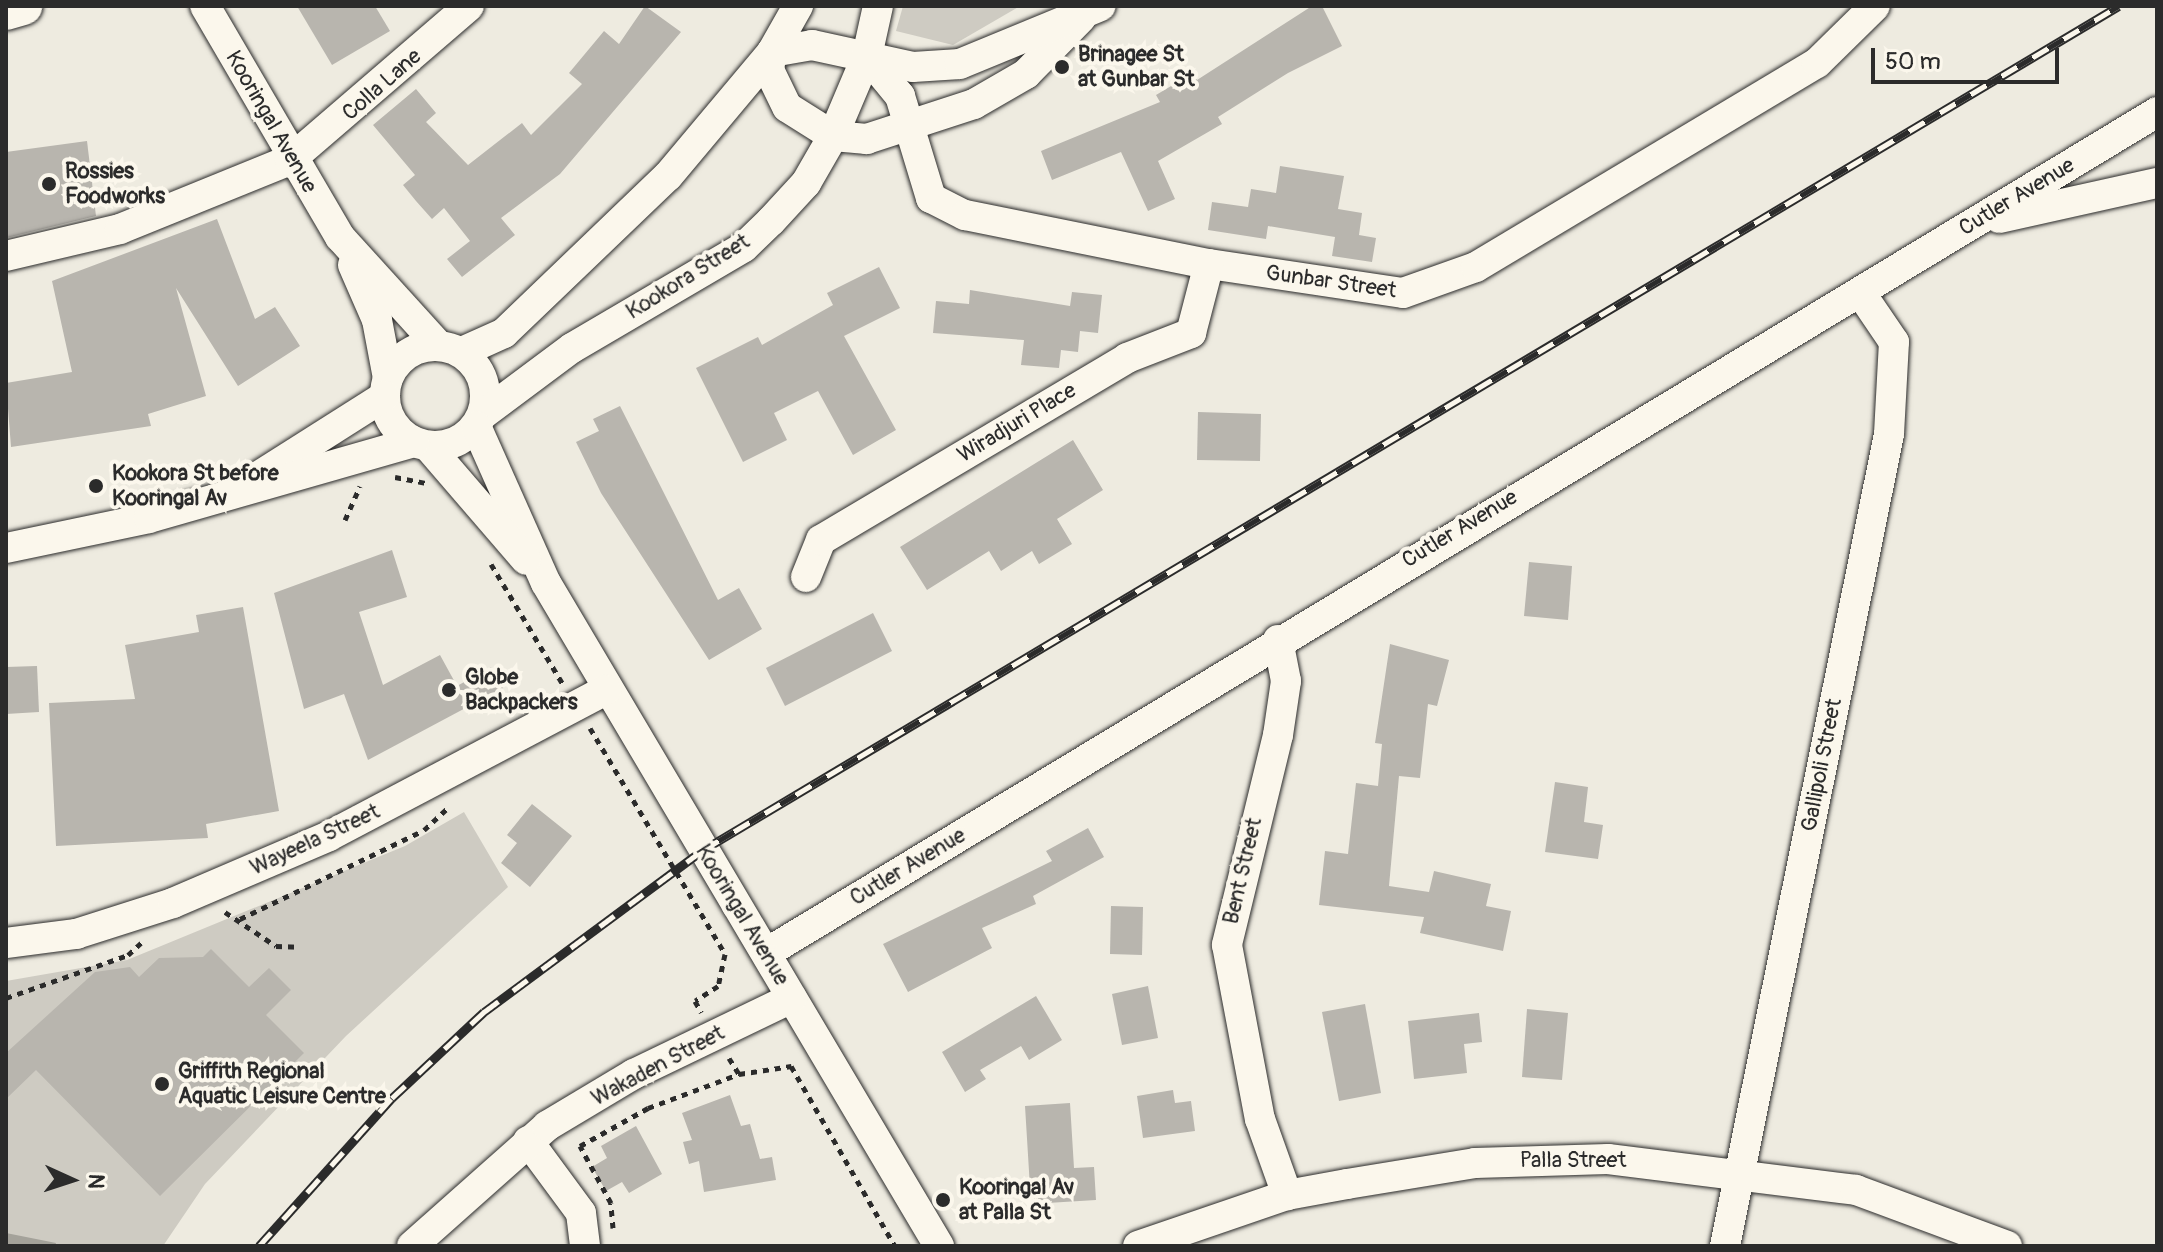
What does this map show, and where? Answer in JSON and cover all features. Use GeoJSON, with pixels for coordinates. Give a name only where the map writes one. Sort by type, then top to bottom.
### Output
{"type":"FeatureCollection","features":[{"type":"Feature","properties":{"kind":"main road"},"geometry":{"type":"LineString","coordinates":[[6,11],[23,6]]}},
{"type":"Feature","properties":{"kind":"street","name":"Kooringal Avenue"},"geometry":{"type":"LineString","coordinates":[[205,6],[290,160],[340,237],[377,320],[386,387]]}},
{"type":"Feature","properties":{"kind":"street","name":"Colla Lane"},"geometry":{"type":"LineString","coordinates":[[6,256],[120,229],[290,160],[469,6]]}},
{"type":"Feature","properties":{"kind":"street"},"geometry":{"type":"LineString","coordinates":[[243,487],[386,387],[408,353],[450,349],[504,333],[668,176],[772,52],[798,6]]}},
{"type":"Feature","properties":{"kind":"street","name":"Kookora Street"},"geometry":{"type":"LineString","coordinates":[[479,421],[572,348],[744,247],[806,183],[833,136],[867,56],[878,6]]}},
{"type":"Feature","properties":{"kind":"street","name":"Gunbar Street"},"geometry":{"type":"LineString","coordinates":[[867,56],[892,80],[912,127],[931,198],[965,215],[1209,264],[1403,293],[1449,281],[1817,63],[1875,6]]}},
{"type":"Feature","properties":{"kind":"street"},"geometry":{"type":"LineString","coordinates":[[772,52],[812,45],[913,67],[960,64],[1091,12]]}},
{"type":"Feature","properties":{"kind":"street"},"geometry":{"type":"LineString","coordinates":[[772,52],[769,70],[787,107],[833,136],[867,139],[912,127],[1026,74],[1091,12]]}},
{"type":"Feature","properties":{"kind":"street","name":"Cutler Avenue"},"geometry":{"type":"LineString","coordinates":[[768,952],[1278,640],[2157,112]]}},
{"type":"Feature","properties":{"kind":"street"},"geometry":{"type":"LineString","coordinates":[[1974,223],[2157,183]]}},
{"type":"Feature","properties":{"kind":"street","name":"Kooringal Avenue"},"geometry":{"type":"LineString","coordinates":[[340,237],[450,349]]}},
{"type":"Feature","properties":{"kind":"street","name":"Wiradjuri Place"},"geometry":{"type":"LineString","coordinates":[[806,577],[821,540],[1127,358],[1191,333],[1209,264]]}},
{"type":"Feature","properties":{"kind":"street","name":"Gallipoli Street"},"geometry":{"type":"LineString","coordinates":[[1725,1246],[1896,385],[1894,342],[1860,292]]}},
{"type":"Feature","properties":{"kind":"street"},"geometry":{"type":"LineString","coordinates":[[6,548],[149,518],[243,487],[310,475],[421,444],[455,442],[479,421],[484,380],[450,349]]}},
{"type":"Feature","properties":{"kind":"street"},"geometry":{"type":"LineString","coordinates":[[386,387],[393,424],[421,444]]}},
{"type":"Feature","properties":{"kind":"street","name":"Kooringal Avenue"},"geometry":{"type":"LineString","coordinates":[[479,421],[546,583],[606,690],[768,952],[939,1246]]}},
{"type":"Feature","properties":{"kind":"street","name":"Kooringal Avenue"},"geometry":{"type":"LineString","coordinates":[[421,444],[546,583]]}},
{"type":"Feature","properties":{"kind":"street","name":"Bent Street"},"geometry":{"type":"LineString","coordinates":[[1278,640],[1286,681],[1278,735],[1227,945],[1260,1119],[1287,1195]]}},
{"type":"Feature","properties":{"kind":"street","name":"Wayeela Street"},"geometry":{"type":"LineString","coordinates":[[6,943],[76,934],[173,903],[582,722],[606,690]]}},
{"type":"Feature","properties":{"kind":"street","name":"Wakaden Street"},"geometry":{"type":"LineString","coordinates":[[412,1246],[528,1141],[634,1074],[792,998]]}},
{"type":"Feature","properties":{"kind":"street"},"geometry":{"type":"LineString","coordinates":[[528,1141],[581,1213],[585,1246]]}},
{"type":"Feature","properties":{"kind":"street","name":"Palla Street"},"geometry":{"type":"LineString","coordinates":[[1138,1246],[1287,1195],[1424,1169],[1537,1159],[1669,1162],[1856,1190],[2007,1246]]}},
{"type":"Feature","properties":{"kind":"path"},"geometry":{"type":"LineString","coordinates":[[382,478],[435,489]]}},
{"type":"Feature","properties":{"kind":"path"},"geometry":{"type":"LineString","coordinates":[[345,520],[358,488],[371,479]]}},
{"type":"Feature","properties":{"kind":"path"},"geometry":{"type":"LineString","coordinates":[[486,556],[582,722],[725,954],[718,986],[695,1001],[739,1074]]}},
{"type":"Feature","properties":{"kind":"path"},"geometry":{"type":"LineString","coordinates":[[240,919],[424,830],[458,801]]}},
{"type":"Feature","properties":{"kind":"path"},"geometry":{"type":"LineString","coordinates":[[215,916],[228,911],[276,946],[299,947]]}},
{"type":"Feature","properties":{"kind":"path"},"geometry":{"type":"LineString","coordinates":[[6,998],[128,955],[146,939]]}},
{"type":"Feature","properties":{"kind":"path"},"geometry":{"type":"LineString","coordinates":[[611,1203],[580,1146],[648,1108],[739,1074],[791,1066],[895,1246]]}},
{"type":"Feature","properties":{"kind":"shaded area"},"geometry":{"type":"Polygon","coordinates":[[[903,6],[1020,6],[953,45],[896,31],[903,6]]]}},
{"type":"Feature","properties":{"kind":"shaded area"},"geometry":{"type":"Polygon","coordinates":[[[464,812],[508,887],[346,1036],[205,1184],[163,1246],[6,1246],[6,981],[127,960],[405,846],[464,812]]]}},
{"type":"Feature","properties":{"kind":"shaded area"},"geometry":{"type":"Polygon","coordinates":[[[6,1233],[56,1243],[55,1246],[6,1246],[6,1233]]]}},
{"type":"Feature","properties":{"kind":"building"},"geometry":{"type":"Polygon","coordinates":[[[297,6],[375,6],[390,31],[332,65],[297,6]]]}},
{"type":"Feature","properties":{"kind":"building"},"geometry":{"type":"Polygon","coordinates":[[[645,6],[681,32],[560,174],[501,218],[515,235],[462,277],[447,259],[470,241],[444,208],[432,219],[416,201],[403,185],[415,175],[373,125],[416,89],[436,113],[426,122],[468,165],[522,123],[531,135],[582,84],[569,73],[604,31],[619,44],[645,6]]]}},
{"type":"Feature","properties":{"kind":"building"},"geometry":{"type":"Polygon","coordinates":[[[1312,6],[1322,6],[1342,46],[1288,73],[1218,117],[1222,124],[1158,161],[1175,199],[1148,211],[1121,152],[1052,180],[1041,151],[1160,102],[1156,95],[1193,73],[1197,80],[1312,6]]]}},
{"type":"Feature","properties":{"kind":"building","name":"Rossies Foodworks"},"geometry":{"type":"Polygon","coordinates":[[[87,141],[96,216],[6,238],[6,152],[87,141]]]}},
{"type":"Feature","properties":{"kind":"building"},"geometry":{"type":"Polygon","coordinates":[[[1280,166],[1344,176],[1338,209],[1362,213],[1359,235],[1376,238],[1372,262],[1332,256],[1335,237],[1268,226],[1266,239],[1208,230],[1212,202],[1248,207],[1251,189],[1276,193],[1280,166]]]}},
{"type":"Feature","properties":{"kind":"building"},"geometry":{"type":"Polygon","coordinates":[[[217,219],[255,319],[275,307],[300,346],[238,386],[176,288],[206,396],[148,414],[151,426],[11,447],[6,383],[72,372],[52,281],[217,219]]]}},
{"type":"Feature","properties":{"kind":"building"},"geometry":{"type":"Polygon","coordinates":[[[879,267],[900,308],[844,336],[896,430],[853,455],[818,391],[774,413],[787,440],[743,462],[696,368],[758,337],[762,345],[833,305],[827,293],[879,267]]]}},
{"type":"Feature","properties":{"kind":"building"},"geometry":{"type":"Polygon","coordinates":[[[970,290],[1070,306],[1072,292],[1102,295],[1098,333],[1080,331],[1078,352],[1061,350],[1059,368],[1021,365],[1024,340],[933,333],[936,301],[969,304],[970,290]]]}},
{"type":"Feature","properties":{"kind":"building"},"geometry":{"type":"Polygon","coordinates":[[[620,406],[718,600],[739,588],[762,629],[709,660],[601,493],[576,442],[599,431],[593,419],[620,406]]]}},
{"type":"Feature","properties":{"kind":"building"},"geometry":{"type":"Polygon","coordinates":[[[1198,412],[1261,414],[1260,461],[1197,460],[1198,412]]]}},
{"type":"Feature","properties":{"kind":"building"},"geometry":{"type":"Polygon","coordinates":[[[1073,440],[1103,490],[1057,519],[1072,544],[1039,564],[1032,551],[1001,571],[989,551],[927,590],[900,547],[1073,440]]]}},
{"type":"Feature","properties":{"kind":"building"},"geometry":{"type":"Polygon","coordinates":[[[392,550],[407,597],[359,612],[383,685],[440,655],[457,686],[491,667],[503,688],[368,760],[344,694],[304,709],[274,593],[392,550]]]}},
{"type":"Feature","properties":{"kind":"building"},"geometry":{"type":"Polygon","coordinates":[[[1529,562],[1572,566],[1568,620],[1524,616],[1529,562]]]}},
{"type":"Feature","properties":{"kind":"building"},"geometry":{"type":"Polygon","coordinates":[[[243,607],[279,811],[206,824],[208,838],[56,846],[49,703],[135,699],[125,645],[199,632],[196,615],[243,607]]]}},
{"type":"Feature","properties":{"kind":"building"},"geometry":{"type":"Polygon","coordinates":[[[873,613],[892,651],[785,706],[766,668],[873,613]]]}},
{"type":"Feature","properties":{"kind":"building"},"geometry":{"type":"Polygon","coordinates":[[[1390,644],[1449,660],[1437,706],[1428,704],[1420,778],[1399,776],[1389,886],[1429,892],[1434,871],[1491,884],[1486,906],[1511,911],[1503,951],[1420,933],[1424,917],[1319,905],[1325,851],[1348,854],[1356,783],[1378,786],[1382,744],[1375,743],[1390,644]]]}},
{"type":"Feature","properties":{"kind":"building"},"geometry":{"type":"Polygon","coordinates":[[[37,666],[39,712],[6,714],[6,667],[37,666]]]}},
{"type":"Feature","properties":{"kind":"building"},"geometry":{"type":"Polygon","coordinates":[[[1555,782],[1588,787],[1584,822],[1603,825],[1598,859],[1545,852],[1555,782]]]}},
{"type":"Feature","properties":{"kind":"building"},"geometry":{"type":"Polygon","coordinates":[[[532,804],[572,836],[530,887],[501,863],[517,843],[507,835],[532,804]]]}},
{"type":"Feature","properties":{"kind":"building"},"geometry":{"type":"Polygon","coordinates":[[[1088,828],[1104,857],[1033,896],[1036,904],[982,928],[992,948],[908,992],[883,944],[1052,861],[1046,851],[1088,828]]]}},
{"type":"Feature","properties":{"kind":"building"},"geometry":{"type":"Polygon","coordinates":[[[1111,906],[1143,907],[1142,955],[1110,954],[1111,906]]]}},
{"type":"Feature","properties":{"kind":"building","name":"Griffith Regional Aquatic Leisure Centre"},"geometry":{"type":"Polygon","coordinates":[[[211,949],[249,987],[269,968],[291,990],[266,1015],[304,1053],[160,1196],[36,1070],[6,1099],[6,1053],[95,972],[130,967],[139,977],[159,958],[203,957],[211,949]]]}},
{"type":"Feature","properties":{"kind":"building"},"geometry":{"type":"Polygon","coordinates":[[[1148,986],[1158,1038],[1122,1045],[1112,994],[1148,986]]]}},
{"type":"Feature","properties":{"kind":"building"},"geometry":{"type":"Polygon","coordinates":[[[1036,996],[1062,1040],[1029,1060],[1021,1046],[980,1070],[986,1079],[965,1092],[942,1052],[1036,996]]]}},
{"type":"Feature","properties":{"kind":"building"},"geometry":{"type":"Polygon","coordinates":[[[1365,1004],[1381,1093],[1339,1101],[1322,1012],[1365,1004]]]}},
{"type":"Feature","properties":{"kind":"building"},"geometry":{"type":"Polygon","coordinates":[[[1527,1009],[1568,1013],[1562,1080],[1522,1077],[1527,1009]]]}},
{"type":"Feature","properties":{"kind":"building"},"geometry":{"type":"Polygon","coordinates":[[[1479,1013],[1482,1042],[1464,1044],[1467,1073],[1414,1079],[1408,1021],[1479,1013]]]}},
{"type":"Feature","properties":{"kind":"building"},"geometry":{"type":"Polygon","coordinates":[[[1173,1090],[1175,1103],[1191,1101],[1195,1131],[1143,1138],[1137,1096],[1173,1090]]]}},
{"type":"Feature","properties":{"kind":"building"},"geometry":{"type":"Polygon","coordinates":[[[730,1095],[741,1126],[750,1124],[760,1159],[772,1157],[776,1180],[704,1192],[699,1161],[689,1164],[683,1142],[692,1140],[682,1113],[730,1095]]]}},
{"type":"Feature","properties":{"kind":"building"},"geometry":{"type":"Polygon","coordinates":[[[1070,1103],[1074,1168],[1094,1167],[1096,1200],[1031,1204],[1025,1106],[1070,1103]]]}},
{"type":"Feature","properties":{"kind":"building"},"geometry":{"type":"Polygon","coordinates":[[[636,1126],[662,1174],[629,1193],[622,1182],[606,1191],[592,1167],[607,1158],[601,1146],[636,1126]]]}},
{"type":"Feature","properties":{"kind":"railway"},"geometry":{"type":"LineString","coordinates":[[259,1246],[392,1098],[484,1012],[703,850],[2119,6]]}},
{"type":"Feature","properties":{"kind":"place","name":"Brinagee St at Gunbar St"},"geometry":{"type":"Point","coordinates":[1062,67]}},
{"type":"Feature","properties":{"kind":"place","name":"Rossies Foodworks"},"geometry":{"type":"Point","coordinates":[49,184]}},
{"type":"Feature","properties":{"kind":"place","name":"Kookora St before Kooringal Av"},"geometry":{"type":"Point","coordinates":[96,486]}},
{"type":"Feature","properties":{"kind":"place","name":"Globe Backpackers"},"geometry":{"type":"Point","coordinates":[449,690]}},
{"type":"Feature","properties":{"kind":"place","name":"Griffith Regional Aquatic Leisure Centre"},"geometry":{"type":"Point","coordinates":[162,1084]}},
{"type":"Feature","properties":{"kind":"place","name":"Kooringal Av at Palla St"},"geometry":{"type":"Point","coordinates":[943,1200]}}]}
